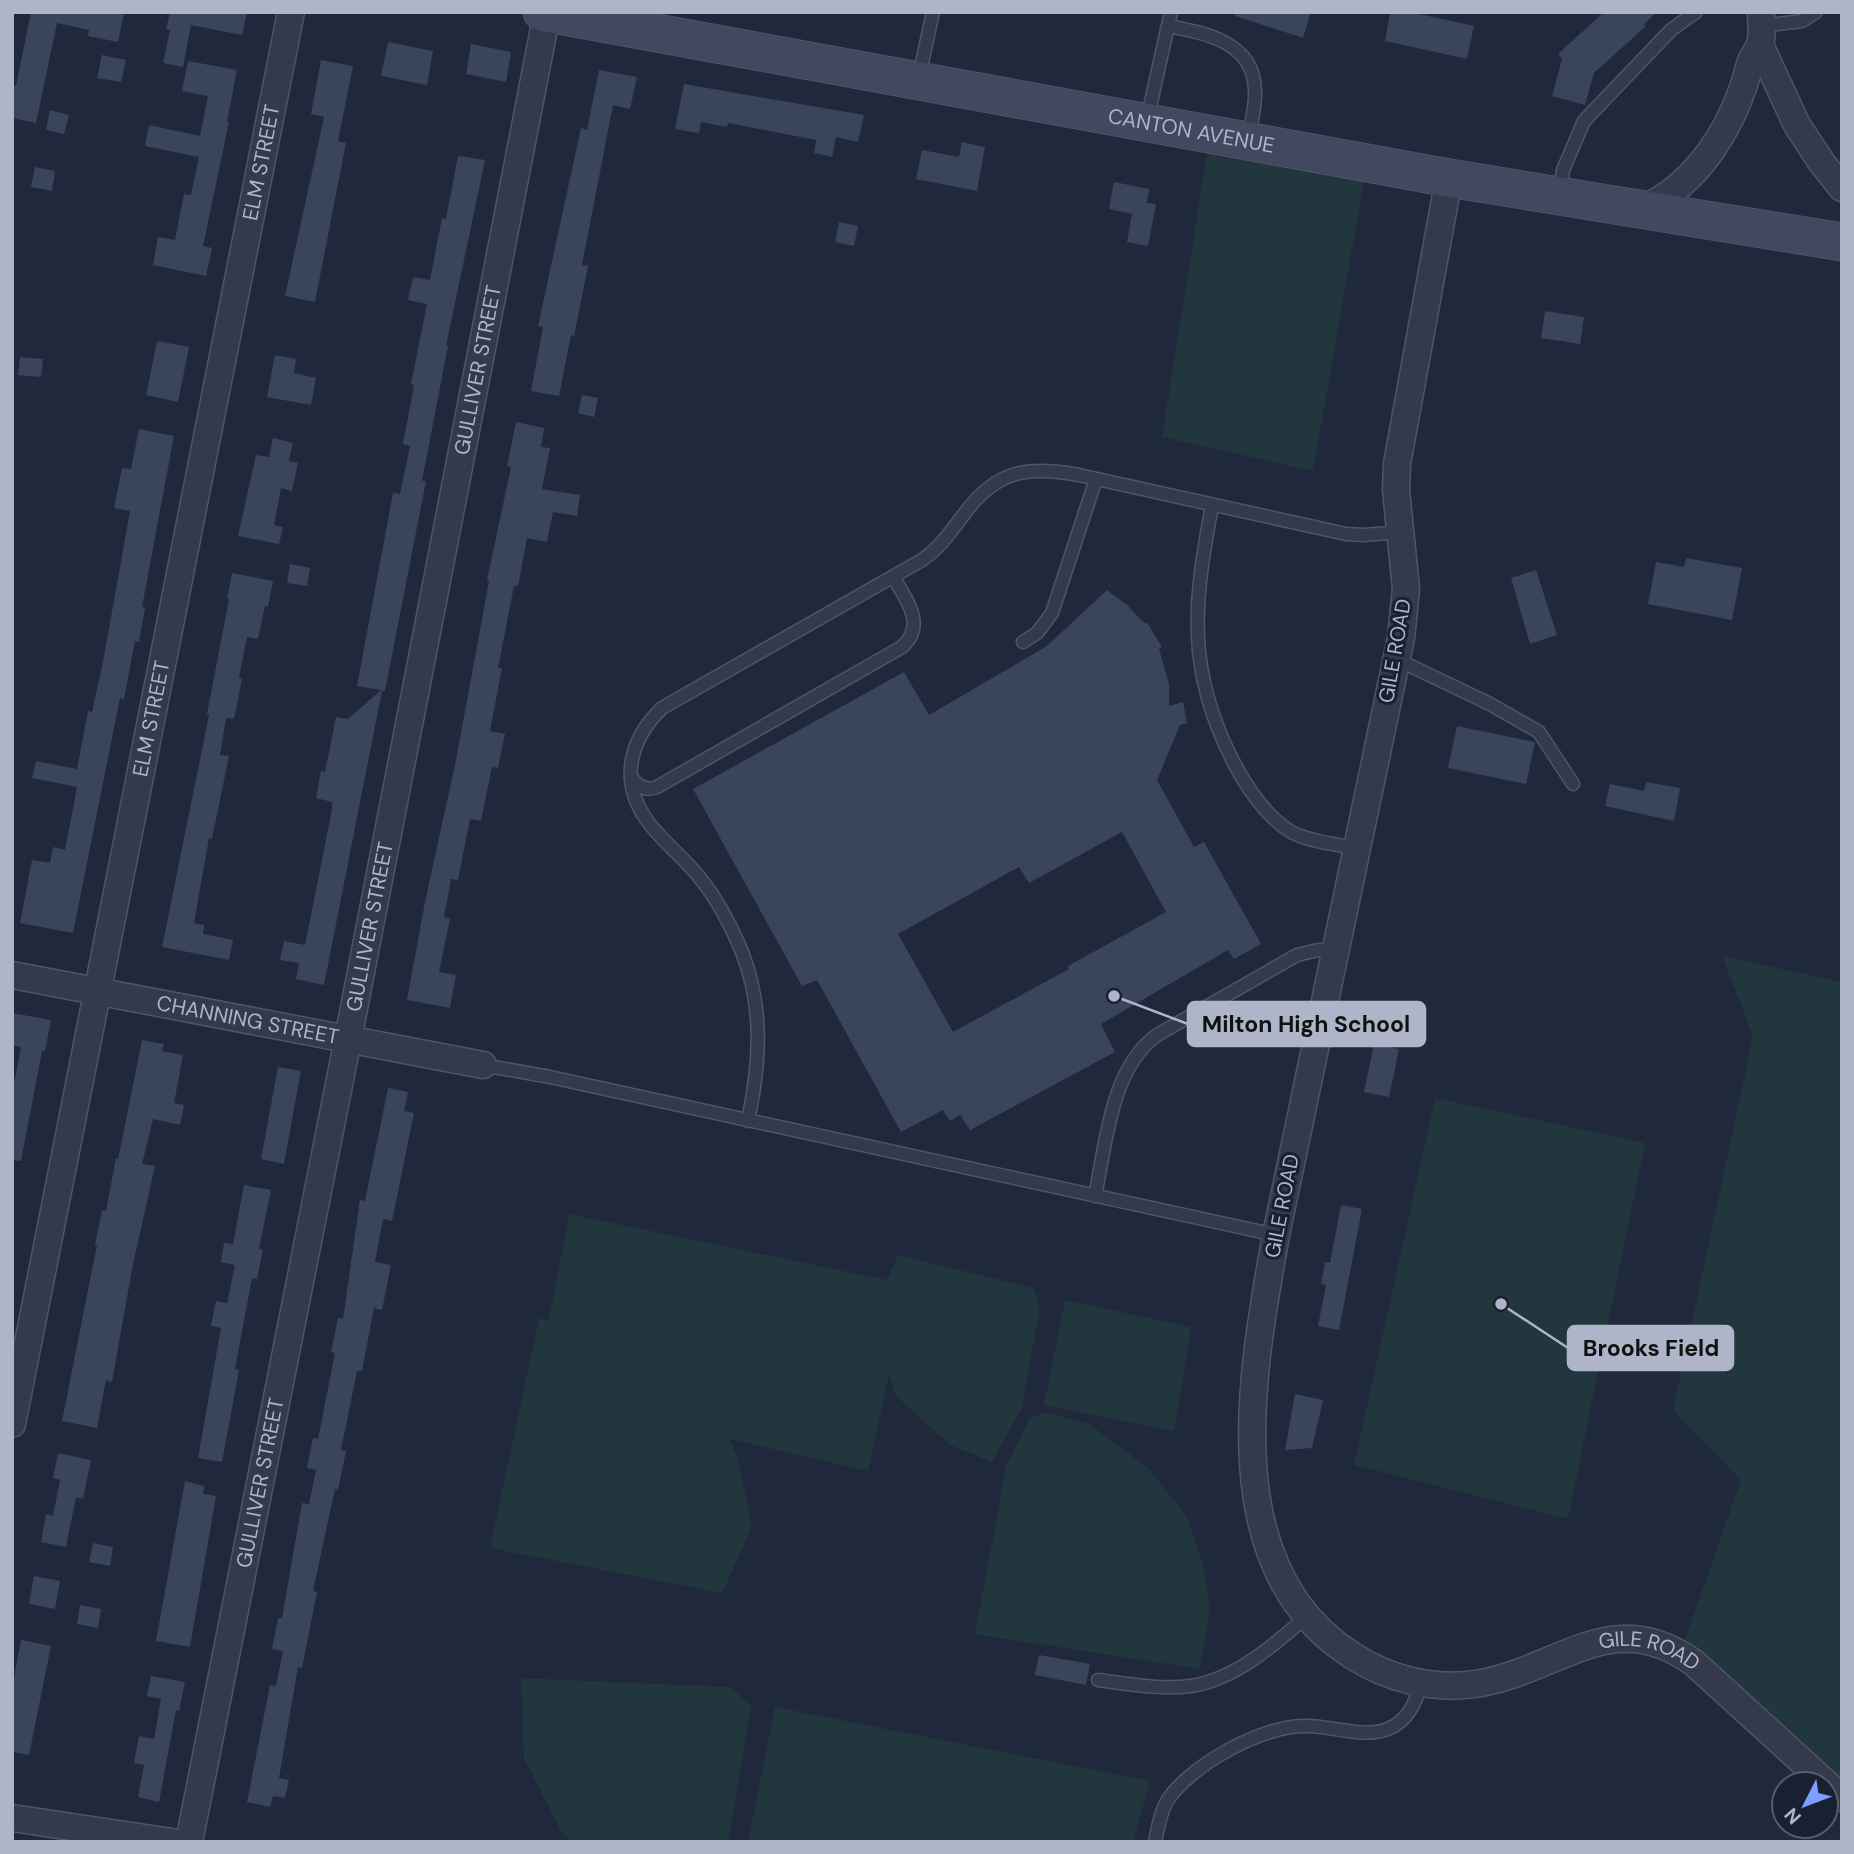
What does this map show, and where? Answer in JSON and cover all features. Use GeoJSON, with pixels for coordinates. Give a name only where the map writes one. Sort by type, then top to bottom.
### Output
{"type":"FeatureCollection","features":[{"type":"Feature","properties":{"kind":"main road","name":"CANTON AVENUE"},"geometry":{"type":"LineString","coordinates":[[542,12],[620,19],[918,82],[1449,178],[1842,242]]}},
{"type":"Feature","properties":{"kind":"street","name":"ELM STREET"},"geometry":{"type":"LineString","coordinates":[[12,1424],[291,12]]}},
{"type":"Feature","properties":{"kind":"street","name":"GULLIVER STREET"},"geometry":{"type":"LineString","coordinates":[[189,1842],[547,13]]}},
{"type":"Feature","properties":{"kind":"street"},"geometry":{"type":"LineString","coordinates":[[1761,28],[1797,125],[1842,188]]}},
{"type":"Feature","properties":{"kind":"street"},"geometry":{"type":"LineString","coordinates":[[1643,209],[1681,184],[1716,143],[1734,111],[1761,28]]}},
{"type":"Feature","properties":{"kind":"street","name":"GILE ROAD"},"geometry":{"type":"LineString","coordinates":[[1449,178],[1397,464],[1396,490],[1406,589],[1404,622],[1276,1235],[1253,1387],[1252,1464],[1261,1517],[1270,1549],[1291,1592],[1307,1616],[1333,1642],[1366,1664],[1399,1678],[1451,1686],[1475,1684],[1517,1674],[1603,1640],[1629,1638],[1655,1642],[1670,1647],[1694,1663],[1842,1797]]}},
{"type":"Feature","properties":{"kind":"street","name":"CHANNING STREET"},"geometry":{"type":"LineString","coordinates":[[12,975],[483,1065]]}},
{"type":"Feature","properties":{"kind":"street"},"geometry":{"type":"LineString","coordinates":[[12,1818],[172,1842]]}},
{"type":"Feature","properties":{"kind":"lane"},"geometry":{"type":"LineString","coordinates":[[918,82],[933,12]]}},
{"type":"Feature","properties":{"kind":"lane"},"geometry":{"type":"LineString","coordinates":[[1146,123],[1171,12]]}},
{"type":"Feature","properties":{"kind":"lane"},"geometry":{"type":"LineString","coordinates":[[1560,196],[1563,170],[1584,121],[1671,30],[1696,12]]}},
{"type":"Feature","properties":{"kind":"lane"},"geometry":{"type":"LineString","coordinates":[[1761,28],[1802,21],[1816,12]]}},
{"type":"Feature","properties":{"kind":"lane"},"geometry":{"type":"LineString","coordinates":[[1168,26],[1208,33],[1228,43],[1244,58],[1253,72],[1255,90],[1249,142]]}},
{"type":"Feature","properties":{"kind":"lane"},"geometry":{"type":"LineString","coordinates":[[748,1121],[757,1074],[759,1034],[756,1004],[743,954],[713,895],[691,866],[645,817],[635,797],[631,777],[632,755],[639,736],[662,708],[934,551],[974,501],[1006,478],[1024,471],[1044,469],[1096,479],[1346,534],[1364,536],[1401,532]]}},
{"type":"Feature","properties":{"kind":"lane"},"geometry":{"type":"LineString","coordinates":[[1023,642],[1037,633],[1052,613],[1096,479]]}},
{"type":"Feature","properties":{"kind":"lane"},"geometry":{"type":"LineString","coordinates":[[1212,506],[1198,584],[1197,644],[1203,684],[1216,727],[1238,771],[1272,817],[1295,834],[1355,848]]}},
{"type":"Feature","properties":{"kind":"lane"},"geometry":{"type":"LineString","coordinates":[[631,777],[639,787],[657,787],[902,647],[911,636],[915,624],[908,603],[893,577]]}},
{"type":"Feature","properties":{"kind":"lane"},"geometry":{"type":"LineString","coordinates":[[1396,659],[1490,704],[1539,732],[1573,784]]}},
{"type":"Feature","properties":{"kind":"lane"},"geometry":{"type":"LineString","coordinates":[[1095,1196],[1117,1096],[1128,1067],[1139,1050],[1157,1035],[1297,955],[1318,950],[1335,952]]}},
{"type":"Feature","properties":{"kind":"lane"},"geometry":{"type":"LineString","coordinates":[[483,1065],[550,1077],[1276,1235]]}},
{"type":"Feature","properties":{"kind":"lane"},"geometry":{"type":"LineString","coordinates":[[1098,1681],[1156,1687],[1205,1683],[1245,1664],[1307,1616]]}},
{"type":"Feature","properties":{"kind":"lane"},"geometry":{"type":"LineString","coordinates":[[1155,1842],[1168,1799],[1188,1779],[1224,1754],[1261,1735],[1290,1726],[1319,1726],[1368,1732],[1390,1728],[1407,1715],[1414,1705],[1421,1683]]}},
{"type":"Feature","properties":{"kind":"shaded area"},"geometry":{"type":"Polygon","coordinates":[[[1207,154],[1364,181],[1313,471],[1162,437],[1207,154]]]}},
{"type":"Feature","properties":{"kind":"shaded area"},"geometry":{"type":"Polygon","coordinates":[[[1722,956],[1842,982],[1842,1781],[1840,1770],[1828,1770],[1680,1654],[1741,1480],[1673,1410],[1753,1036],[1722,956]]]}},
{"type":"Feature","properties":{"kind":"shaded area"},"geometry":{"type":"Polygon","coordinates":[[[1435,1098],[1645,1143],[1568,1519],[1354,1465],[1435,1098]]]}},
{"type":"Feature","properties":{"kind":"shaded area"},"geometry":{"type":"Polygon","coordinates":[[[569,1214],[887,1280],[898,1255],[1033,1288],[1040,1307],[1022,1407],[992,1462],[950,1445],[895,1395],[889,1375],[868,1471],[730,1439],[738,1460],[752,1527],[722,1593],[490,1548],[539,1318],[549,1320],[569,1214]]]}},
{"type":"Feature","properties":{"kind":"shaded area"},"geometry":{"type":"Polygon","coordinates":[[[1065,1300],[1191,1327],[1174,1431],[1044,1405],[1065,1300]]]}},
{"type":"Feature","properties":{"kind":"shaded area"},"geometry":{"type":"Polygon","coordinates":[[[1045,1412],[1089,1424],[1147,1467],[1186,1515],[1203,1564],[1210,1610],[1200,1669],[975,1634],[1006,1467],[1029,1419],[1045,1412]]]}},
{"type":"Feature","properties":{"kind":"shaded area"},"geometry":{"type":"Polygon","coordinates":[[[521,1678],[730,1687],[751,1706],[728,1842],[573,1842],[562,1833],[524,1758],[521,1678]]]}},
{"type":"Feature","properties":{"kind":"shaded area"},"geometry":{"type":"Polygon","coordinates":[[[775,1707],[1150,1781],[1133,1842],[748,1842],[775,1707]]]}},
{"type":"Feature","properties":{"kind":"building"},"geometry":{"type":"Polygon","coordinates":[[[31,12],[124,12],[118,42],[88,36],[89,30],[57,23],[36,123],[12,118],[12,85],[16,86],[31,12]]]}},
{"type":"Feature","properties":{"kind":"building"},"geometry":{"type":"Polygon","coordinates":[[[170,12],[247,12],[242,35],[191,25],[183,67],[163,63],[170,30],[166,29],[170,12]]]}},
{"type":"Feature","properties":{"kind":"building"},"geometry":{"type":"Polygon","coordinates":[[[1236,12],[1311,12],[1303,38],[1235,16],[1236,12]]]}},
{"type":"Feature","properties":{"kind":"building"},"geometry":{"type":"Polygon","coordinates":[[[1390,12],[1410,12],[1474,26],[1467,59],[1385,41],[1390,12]]]}},
{"type":"Feature","properties":{"kind":"building"},"geometry":{"type":"Polygon","coordinates":[[[1604,12],[1657,12],[1644,24],[1646,26],[1594,73],[1585,105],[1552,96],[1562,59],[1558,54],[1604,12]]]}},
{"type":"Feature","properties":{"kind":"building"},"geometry":{"type":"Polygon","coordinates":[[[388,42],[433,51],[427,85],[381,76],[388,42]]]}},
{"type":"Feature","properties":{"kind":"building"},"geometry":{"type":"Polygon","coordinates":[[[471,44],[511,52],[506,82],[466,74],[471,44]]]}},
{"type":"Feature","properties":{"kind":"building"},"geometry":{"type":"Polygon","coordinates":[[[102,55],[126,60],[121,82],[97,78],[102,55]]]}},
{"type":"Feature","properties":{"kind":"building"},"geometry":{"type":"Polygon","coordinates":[[[321,60],[353,66],[338,141],[346,143],[315,302],[285,296],[324,117],[311,114],[321,60]]]}},
{"type":"Feature","properties":{"kind":"building"},"geometry":{"type":"Polygon","coordinates":[[[188,61],[237,70],[203,246],[212,248],[206,276],[153,265],[158,237],[175,240],[184,194],[191,195],[199,157],[145,146],[149,125],[200,136],[208,96],[182,91],[188,61]]]}},
{"type":"Feature","properties":{"kind":"building"},"geometry":{"type":"Polygon","coordinates":[[[599,70],[637,77],[630,109],[613,105],[582,265],[588,266],[559,396],[531,391],[543,327],[538,326],[581,128],[587,130],[599,70]]]}},
{"type":"Feature","properties":{"kind":"building"},"geometry":{"type":"Polygon","coordinates":[[[684,84],[864,115],[858,142],[836,137],[832,157],[814,153],[816,140],[728,123],[727,127],[701,122],[699,133],[675,129],[684,84]]]}},
{"type":"Feature","properties":{"kind":"building"},"geometry":{"type":"Polygon","coordinates":[[[50,110],[69,115],[64,134],[46,130],[50,110]]]}},
{"type":"Feature","properties":{"kind":"building"},"geometry":{"type":"Polygon","coordinates":[[[962,142],[985,147],[977,191],[916,179],[922,150],[959,157],[962,142]]]}},
{"type":"Feature","properties":{"kind":"building"},"geometry":{"type":"Polygon","coordinates":[[[458,156],[485,160],[446,346],[422,481],[426,481],[324,985],[296,979],[299,963],[280,960],[284,941],[305,945],[332,809],[332,802],[316,798],[321,771],[325,772],[336,717],[348,719],[381,690],[357,686],[393,493],[400,494],[410,446],[403,444],[414,385],[411,384],[427,304],[408,300],[413,277],[430,280],[442,218],[446,219],[458,156]]]}},
{"type":"Feature","properties":{"kind":"building"},"geometry":{"type":"Polygon","coordinates":[[[35,167],[55,171],[52,191],[31,187],[35,167]]]}},
{"type":"Feature","properties":{"kind":"building"},"geometry":{"type":"Polygon","coordinates":[[[1114,182],[1149,189],[1147,203],[1156,204],[1148,246],[1127,242],[1132,214],[1109,209],[1114,182]]]}},
{"type":"Feature","properties":{"kind":"building"},"geometry":{"type":"Polygon","coordinates":[[[839,222],[858,226],[854,246],[835,242],[839,222]]]}},
{"type":"Feature","properties":{"kind":"building"},"geometry":{"type":"Polygon","coordinates":[[[1545,311],[1584,317],[1580,344],[1541,338],[1545,311]]]}},
{"type":"Feature","properties":{"kind":"building"},"geometry":{"type":"Polygon","coordinates":[[[157,341],[189,347],[178,402],[146,395],[157,341]]]}},
{"type":"Feature","properties":{"kind":"building"},"geometry":{"type":"Polygon","coordinates":[[[275,355],[296,359],[294,373],[316,378],[311,405],[267,397],[275,355]]]}},
{"type":"Feature","properties":{"kind":"building"},"geometry":{"type":"Polygon","coordinates":[[[20,357],[43,359],[41,377],[18,375],[20,357]]]}},
{"type":"Feature","properties":{"kind":"building"},"geometry":{"type":"Polygon","coordinates":[[[582,395],[598,398],[594,417],[578,413],[582,395]]]}},
{"type":"Feature","properties":{"kind":"building"},"geometry":{"type":"Polygon","coordinates":[[[516,422],[544,428],[541,447],[550,448],[542,489],[580,495],[577,516],[553,512],[547,542],[527,538],[518,586],[514,586],[498,668],[502,668],[490,731],[505,734],[498,768],[492,767],[481,821],[470,819],[458,880],[451,879],[444,917],[450,919],[439,972],[456,975],[450,1008],[407,1000],[456,760],[489,581],[487,580],[511,467],[507,466],[516,422]]]}},
{"type":"Feature","properties":{"kind":"building"},"geometry":{"type":"Polygon","coordinates":[[[139,429],[174,436],[142,607],[145,608],[139,642],[135,641],[124,699],[120,698],[73,933],[20,923],[32,860],[50,863],[53,847],[65,850],[77,787],[32,778],[36,761],[77,769],[88,711],[92,712],[103,662],[130,511],[114,508],[122,468],[131,469],[139,429]]]}},
{"type":"Feature","properties":{"kind":"building"},"geometry":{"type":"Polygon","coordinates":[[[273,438],[293,443],[289,461],[298,463],[292,491],[281,488],[274,525],[283,527],[279,544],[238,536],[256,455],[269,457],[273,438]]]}},
{"type":"Feature","properties":{"kind":"building"},"geometry":{"type":"Polygon","coordinates":[[[1686,558],[1742,568],[1732,620],[1648,604],[1656,562],[1684,567],[1686,558]]]}},
{"type":"Feature","properties":{"kind":"building"},"geometry":{"type":"Polygon","coordinates":[[[290,564],[310,568],[307,586],[287,583],[290,564]]]}},
{"type":"Feature","properties":{"kind":"building"},"geometry":{"type":"Polygon","coordinates":[[[1536,570],[1557,635],[1530,644],[1511,578],[1536,570]]]}},
{"type":"Feature","properties":{"kind":"building"},"geometry":{"type":"Polygon","coordinates":[[[232,573],[273,581],[258,639],[247,637],[234,719],[226,718],[220,755],[229,756],[212,839],[209,838],[194,923],[204,925],[203,934],[233,940],[229,960],[162,947],[209,715],[207,714],[232,573]]]}},
{"type":"Feature","properties":{"kind":"building"},"geometry":{"type":"Polygon","coordinates":[[[1107,590],[1148,624],[1162,647],[1159,649],[1169,684],[1169,706],[1183,702],[1187,723],[1180,725],[1157,780],[1194,847],[1204,842],[1261,944],[1234,959],[1228,950],[1101,1024],[1115,1052],[970,1130],[960,1115],[950,1121],[943,1110],[901,1132],[817,980],[802,986],[693,789],[904,672],[929,715],[1047,646],[1107,590]],[[1122,832],[1029,883],[1019,867],[898,934],[953,1032],[1166,912],[1122,832]]]}},
{"type":"Feature","properties":{"kind":"building"},"geometry":{"type":"Polygon","coordinates":[[[1457,726],[1535,742],[1526,784],[1448,768],[1457,726]]]}},
{"type":"Feature","properties":{"kind":"building"},"geometry":{"type":"Polygon","coordinates":[[[1646,782],[1680,788],[1674,821],[1605,806],[1610,784],[1644,791],[1646,782]]]}},
{"type":"Feature","properties":{"kind":"building"},"geometry":{"type":"Polygon","coordinates":[[[12,1013],[51,1020],[45,1051],[42,1051],[21,1161],[12,1160],[12,1094],[21,1047],[12,1045],[12,1013]]]}},
{"type":"Feature","properties":{"kind":"building"},"geometry":{"type":"Polygon","coordinates":[[[142,1040],[164,1044],[162,1051],[183,1055],[174,1103],[184,1105],[180,1125],[153,1119],[142,1164],[155,1166],[133,1264],[112,1382],[106,1380],[97,1428],[62,1421],[102,1210],[106,1211],[142,1040]]]}},
{"type":"Feature","properties":{"kind":"building"},"geometry":{"type":"Polygon","coordinates":[[[1374,1044],[1399,1049],[1389,1097],[1364,1092],[1374,1044]]]}},
{"type":"Feature","properties":{"kind":"building"},"geometry":{"type":"Polygon","coordinates":[[[278,1067],[301,1071],[284,1164],[261,1159],[278,1067]]]}},
{"type":"Feature","properties":{"kind":"building"},"geometry":{"type":"Polygon","coordinates":[[[388,1088],[408,1092],[404,1111],[414,1113],[392,1221],[383,1219],[375,1262],[391,1265],[382,1310],[374,1308],[362,1371],[357,1371],[341,1450],[346,1451],[313,1591],[317,1592],[302,1668],[298,1667],[279,1778],[289,1780],[285,1798],[273,1796],[270,1807],[247,1802],[270,1685],[276,1686],[283,1651],[272,1649],[278,1618],[282,1618],[302,1503],[309,1504],[316,1470],[307,1468],[313,1438],[318,1439],[335,1353],[331,1352],[338,1318],[343,1319],[360,1200],[365,1201],[388,1088]]]}},
{"type":"Feature","properties":{"kind":"building"},"geometry":{"type":"Polygon","coordinates":[[[244,1185],[271,1190],[259,1249],[263,1250],[257,1279],[252,1278],[235,1369],[239,1370],[222,1462],[198,1458],[221,1328],[211,1326],[216,1301],[227,1303],[235,1265],[221,1262],[224,1243],[233,1244],[244,1185]]]}},
{"type":"Feature","properties":{"kind":"building"},"geometry":{"type":"Polygon","coordinates":[[[1341,1205],[1362,1209],[1339,1330],[1318,1326],[1326,1285],[1321,1284],[1325,1262],[1330,1263],[1341,1205]]]}},
{"type":"Feature","properties":{"kind":"building"},"geometry":{"type":"Polygon","coordinates":[[[1295,1394],[1323,1400],[1312,1448],[1285,1450],[1295,1394]]]}},
{"type":"Feature","properties":{"kind":"building"},"geometry":{"type":"Polygon","coordinates":[[[58,1453],[91,1460],[83,1499],[76,1497],[66,1547],[41,1542],[46,1514],[53,1516],[60,1480],[53,1478],[58,1453]]]}},
{"type":"Feature","properties":{"kind":"building"},"geometry":{"type":"Polygon","coordinates":[[[185,1481],[204,1486],[203,1494],[216,1496],[190,1647],[156,1641],[185,1481]]]}},
{"type":"Feature","properties":{"kind":"building"},"geometry":{"type":"Polygon","coordinates":[[[93,1543],[113,1547],[110,1566],[89,1562],[93,1543]]]}},
{"type":"Feature","properties":{"kind":"building"},"geometry":{"type":"Polygon","coordinates":[[[34,1576],[60,1581],[55,1609],[29,1604],[34,1576]]]}},
{"type":"Feature","properties":{"kind":"building"},"geometry":{"type":"Polygon","coordinates":[[[80,1605],[101,1609],[98,1628],[77,1624],[80,1605]]]}},
{"type":"Feature","properties":{"kind":"building"},"geometry":{"type":"Polygon","coordinates":[[[21,1640],[51,1646],[29,1755],[12,1752],[12,1688],[21,1640]]]}},
{"type":"Feature","properties":{"kind":"building"},"geometry":{"type":"Polygon","coordinates":[[[1039,1655],[1090,1664],[1086,1685],[1035,1675],[1039,1655]]]}},
{"type":"Feature","properties":{"kind":"building"},"geometry":{"type":"Polygon","coordinates":[[[151,1676],[185,1682],[179,1711],[176,1710],[159,1802],[138,1797],[144,1765],[134,1763],[139,1736],[154,1739],[161,1699],[147,1696],[151,1676]]]}},
{"type":"Feature","properties":{"kind":"place","name":"Milton High School"},"geometry":{"type":"Point","coordinates":[1114,996]}},
{"type":"Feature","properties":{"kind":"place","name":"Brooks Field"},"geometry":{"type":"Point","coordinates":[1501,1304]}}]}
